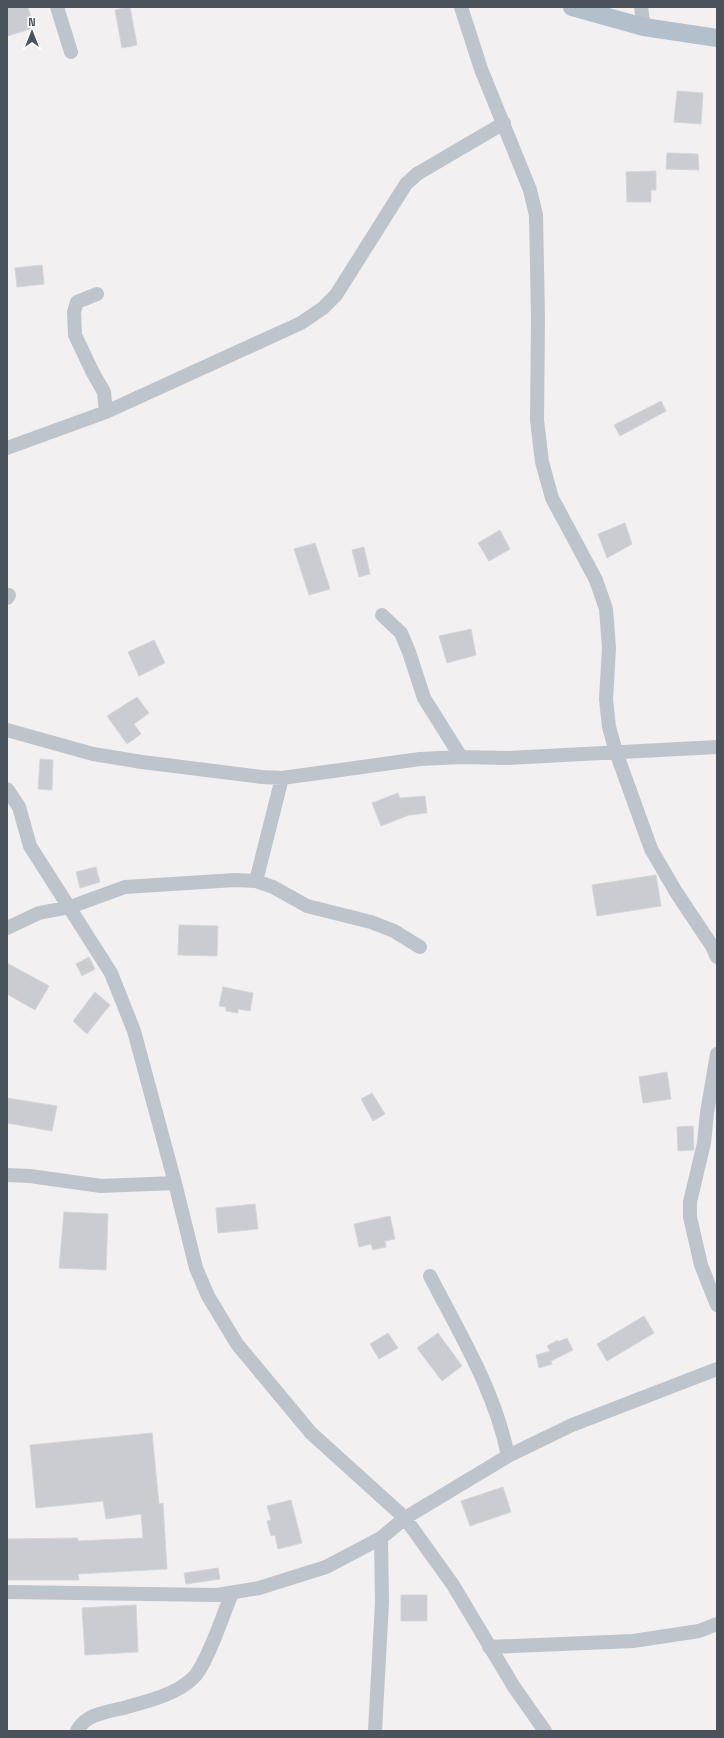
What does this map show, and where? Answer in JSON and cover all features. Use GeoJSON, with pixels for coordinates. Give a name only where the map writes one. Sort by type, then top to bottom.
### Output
{"type":"FeatureCollection","features":[{"type":"Feature","properties":{"kind":"main road"},"geometry":{"type":"LineString","coordinates":[[572,7],[644,27],[717,38]]}},
{"type":"Feature","properties":{"kind":"street"},"geometry":{"type":"LineString","coordinates":[[57,7],[71,52]]}},
{"type":"Feature","properties":{"kind":"street"},"geometry":{"type":"LineString","coordinates":[[461,7],[481,69],[530,190],[536,215],[538,319],[537,420],[542,462],[552,498],[596,580],[606,609],[609,648],[606,699],[608,727],[651,849],[676,892],[712,946],[717,957]]}},
{"type":"Feature","properties":{"kind":"street"},"geometry":{"type":"LineString","coordinates":[[641,7],[644,27]]}},
{"type":"Feature","properties":{"kind":"street"},"geometry":{"type":"LineString","coordinates":[[7,448],[106,412],[301,323],[323,308],[336,295],[406,184],[417,174],[504,123]]}},
{"type":"Feature","properties":{"kind":"street"},"geometry":{"type":"LineString","coordinates":[[97,294],[77,302],[74,312],[75,334],[93,373],[104,392],[106,412]]}},
{"type":"Feature","properties":{"kind":"street"},"geometry":{"type":"LineString","coordinates":[[382,615],[401,634],[409,652],[424,698],[461,757]]}},
{"type":"Feature","properties":{"kind":"street"},"geometry":{"type":"LineString","coordinates":[[7,730],[93,754],[142,762],[262,777],[282,778],[420,759],[461,757],[506,758],[717,747]]}},
{"type":"Feature","properties":{"kind":"street"},"geometry":{"type":"LineString","coordinates":[[256,881],[282,778]]}},
{"type":"Feature","properties":{"kind":"street"},"geometry":{"type":"LineString","coordinates":[[7,789],[18,807],[24,822],[30,846],[111,973],[134,1031],[196,1268],[208,1296],[237,1344],[311,1432],[405,1518],[453,1586],[514,1688],[545,1731]]}},
{"type":"Feature","properties":{"kind":"street"},"geometry":{"type":"LineString","coordinates":[[7,928],[39,913],[70,907],[125,887],[235,880],[256,881],[273,887],[307,906],[371,922],[394,931],[420,948]]}},
{"type":"Feature","properties":{"kind":"street"},"geometry":{"type":"LineString","coordinates":[[717,1054],[707,1113],[704,1143],[690,1202],[690,1217],[702,1265],[717,1305]]}},
{"type":"Feature","properties":{"kind":"street"},"geometry":{"type":"LineString","coordinates":[[7,1175],[30,1176],[101,1186],[175,1183]]}},
{"type":"Feature","properties":{"kind":"street"},"geometry":{"type":"LineString","coordinates":[[430,1276],[476,1366],[494,1407],[503,1432],[508,1456]]}},
{"type":"Feature","properties":{"kind":"street"},"geometry":{"type":"LineString","coordinates":[[7,1592],[210,1595],[259,1588],[326,1567],[381,1538],[405,1518],[508,1456],[572,1425],[717,1369]]}},
{"type":"Feature","properties":{"kind":"street"},"geometry":{"type":"LineString","coordinates":[[375,1731],[382,1602],[381,1538]]}},
{"type":"Feature","properties":{"kind":"street"},"geometry":{"type":"LineString","coordinates":[[77,1731],[80,1724],[95,1715],[164,1695],[183,1687],[194,1677],[202,1664],[232,1592]]}},
{"type":"Feature","properties":{"kind":"street"},"geometry":{"type":"LineString","coordinates":[[489,1647],[633,1640],[699,1631],[717,1624]]}},
{"type":"Feature","properties":{"kind":"building"},"geometry":{"type":"Polygon","coordinates":[[[7,7],[28,7],[34,28],[7,36],[7,7]]]}},
{"type":"Feature","properties":{"kind":"building"},"geometry":{"type":"Polygon","coordinates":[[[130,7],[137,45],[122,48],[115,10],[130,7]]]}},
{"type":"Feature","properties":{"kind":"building"},"geometry":{"type":"Polygon","coordinates":[[[677,91],[703,93],[701,124],[674,122],[677,91]]]}},
{"type":"Feature","properties":{"kind":"building"},"geometry":{"type":"Polygon","coordinates":[[[667,153],[698,154],[699,170],[666,169],[667,153]]]}},
{"type":"Feature","properties":{"kind":"building"},"geometry":{"type":"Polygon","coordinates":[[[656,171],[656,190],[651,190],[651,202],[627,202],[626,172],[656,171]]]}},
{"type":"Feature","properties":{"kind":"building"},"geometry":{"type":"Polygon","coordinates":[[[42,265],[44,284],[17,287],[15,268],[42,265]]]}},
{"type":"Feature","properties":{"kind":"building"},"geometry":{"type":"Polygon","coordinates":[[[661,401],[666,411],[620,436],[614,425],[661,401]]]}},
{"type":"Feature","properties":{"kind":"building"},"geometry":{"type":"Polygon","coordinates":[[[625,523],[632,544],[607,558],[598,534],[625,523]]]}},
{"type":"Feature","properties":{"kind":"building"},"geometry":{"type":"Polygon","coordinates":[[[500,530],[510,549],[489,561],[478,543],[500,530]]]}},
{"type":"Feature","properties":{"kind":"building"},"geometry":{"type":"Polygon","coordinates":[[[315,543],[330,589],[309,595],[294,549],[315,543]]]}},
{"type":"Feature","properties":{"kind":"building"},"geometry":{"type":"Polygon","coordinates":[[[364,547],[370,574],[359,577],[352,550],[364,547]]]}},
{"type":"Feature","properties":{"kind":"building"},"geometry":{"type":"Polygon","coordinates":[[[471,629],[476,655],[447,663],[439,636],[471,629]]]}},
{"type":"Feature","properties":{"kind":"building"},"geometry":{"type":"Polygon","coordinates":[[[154,640],[165,663],[139,676],[128,652],[154,640]]]}},
{"type":"Feature","properties":{"kind":"building"},"geometry":{"type":"Polygon","coordinates":[[[137,697],[149,713],[134,724],[141,734],[127,744],[107,716],[137,697]]]}},
{"type":"Feature","properties":{"kind":"building"},"geometry":{"type":"Polygon","coordinates":[[[40,759],[53,760],[52,790],[38,789],[40,759]]]}},
{"type":"Feature","properties":{"kind":"building"},"geometry":{"type":"Polygon","coordinates":[[[398,793],[400,798],[425,796],[427,813],[409,815],[381,826],[372,803],[398,793]]]}},
{"type":"Feature","properties":{"kind":"building"},"geometry":{"type":"Polygon","coordinates":[[[96,867],[100,882],[80,888],[76,872],[96,867]]]}},
{"type":"Feature","properties":{"kind":"building"},"geometry":{"type":"Polygon","coordinates":[[[656,875],[661,906],[597,916],[592,885],[656,875]]]}},
{"type":"Feature","properties":{"kind":"building"},"geometry":{"type":"Polygon","coordinates":[[[179,925],[218,926],[217,956],[178,955],[179,925]]]}},
{"type":"Feature","properties":{"kind":"building"},"geometry":{"type":"Polygon","coordinates":[[[89,957],[95,969],[82,976],[76,964],[89,957]]]}},
{"type":"Feature","properties":{"kind":"building"},"geometry":{"type":"Polygon","coordinates":[[[7,963],[49,986],[35,1010],[7,994],[7,963]]]}},
{"type":"Feature","properties":{"kind":"building"},"geometry":{"type":"Polygon","coordinates":[[[223,987],[253,993],[250,1011],[238,1009],[238,1013],[226,1011],[226,1007],[219,1006],[223,987]]]}},
{"type":"Feature","properties":{"kind":"building"},"geometry":{"type":"Polygon","coordinates":[[[95,992],[110,1005],[87,1034],[73,1021],[95,992]]]}},
{"type":"Feature","properties":{"kind":"building"},"geometry":{"type":"Polygon","coordinates":[[[667,1072],[671,1099],[643,1103],[639,1077],[667,1072]]]}},
{"type":"Feature","properties":{"kind":"building"},"geometry":{"type":"Polygon","coordinates":[[[372,1093],[385,1114],[373,1121],[361,1099],[372,1093]]]}},
{"type":"Feature","properties":{"kind":"building"},"geometry":{"type":"Polygon","coordinates":[[[7,1098],[57,1106],[52,1131],[7,1123],[7,1098]]]}},
{"type":"Feature","properties":{"kind":"building"},"geometry":{"type":"Polygon","coordinates":[[[693,1126],[694,1150],[678,1151],[677,1127],[693,1126]]]}},
{"type":"Feature","properties":{"kind":"building"},"geometry":{"type":"Polygon","coordinates":[[[255,1204],[258,1229],[218,1233],[216,1208],[255,1204]]]}},
{"type":"Feature","properties":{"kind":"building"},"geometry":{"type":"Polygon","coordinates":[[[64,1212],[108,1214],[106,1270],[59,1268],[64,1212]]]}},
{"type":"Feature","properties":{"kind":"building"},"geometry":{"type":"Polygon","coordinates":[[[390,1216],[395,1239],[385,1241],[386,1247],[373,1250],[371,1244],[359,1247],[354,1224],[390,1216]]]}},
{"type":"Feature","properties":{"kind":"building"},"geometry":{"type":"Polygon","coordinates":[[[644,1316],[654,1333],[607,1361],[597,1344],[644,1316]]]}},
{"type":"Feature","properties":{"kind":"building"},"geometry":{"type":"Polygon","coordinates":[[[388,1333],[398,1348],[379,1359],[370,1344],[388,1333]]]}},
{"type":"Feature","properties":{"kind":"building"},"geometry":{"type":"Polygon","coordinates":[[[438,1333],[462,1366],[442,1381],[417,1348],[438,1333]]]}},
{"type":"Feature","properties":{"kind":"building"},"geometry":{"type":"Polygon","coordinates":[[[567,1338],[573,1350],[551,1361],[552,1364],[539,1368],[536,1355],[550,1351],[547,1346],[558,1340],[558,1342],[567,1338]]]}},
{"type":"Feature","properties":{"kind":"building"},"geometry":{"type":"Polygon","coordinates":[[[152,1433],[159,1504],[163,1503],[167,1569],[78,1574],[79,1580],[7,1580],[7,1539],[78,1538],[78,1541],[143,1538],[141,1514],[106,1519],[103,1501],[36,1508],[30,1445],[152,1433]]]}},
{"type":"Feature","properties":{"kind":"building"},"geometry":{"type":"Polygon","coordinates":[[[503,1487],[511,1512],[470,1526],[461,1501],[503,1487]]]}},
{"type":"Feature","properties":{"kind":"building"},"geometry":{"type":"Polygon","coordinates":[[[291,1500],[302,1543],[278,1549],[275,1535],[271,1536],[267,1521],[271,1520],[267,1506],[291,1500]]]}},
{"type":"Feature","properties":{"kind":"building"},"geometry":{"type":"Polygon","coordinates":[[[218,1568],[220,1579],[186,1584],[184,1573],[218,1568]]]}},
{"type":"Feature","properties":{"kind":"building"},"geometry":{"type":"Polygon","coordinates":[[[401,1595],[427,1595],[427,1621],[401,1621],[401,1595]]]}},
{"type":"Feature","properties":{"kind":"building"},"geometry":{"type":"Polygon","coordinates":[[[136,1605],[138,1652],[85,1655],[82,1608],[136,1605]]]}}]}
